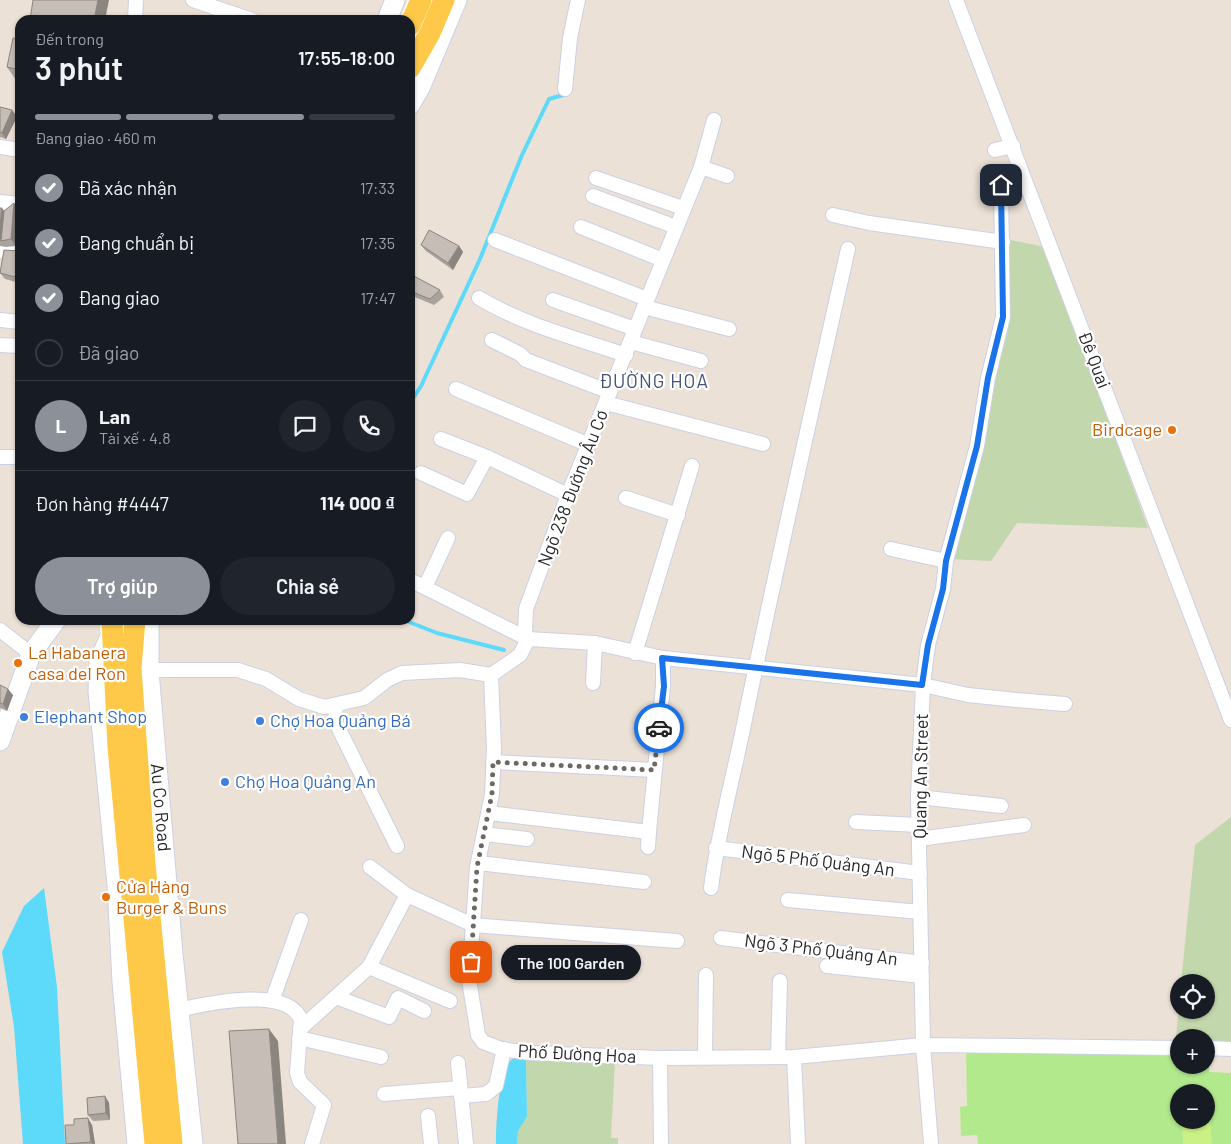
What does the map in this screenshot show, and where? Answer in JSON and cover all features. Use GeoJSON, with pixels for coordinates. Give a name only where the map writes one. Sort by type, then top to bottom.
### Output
{"type":"FeatureCollection","features":[{"type":"Feature","properties":{"kind":"main road"},"geometry":{"type":"LineString","coordinates":[[409,0],[410,15]]}},
{"type":"Feature","properties":{"kind":"main road"},"geometry":{"type":"LineString","coordinates":[[414,15],[421,0]]}},
{"type":"Feature","properties":{"kind":"main road"},"geometry":{"type":"LineString","coordinates":[[415,59],[430,33],[444,0]]}},
{"type":"Feature","properties":{"kind":"main road","name":"Au Co Road"},"geometry":{"type":"LineString","coordinates":[[109,625],[118,747],[141,912],[169,1013],[172,1144]]}},
{"type":"Feature","properties":{"kind":"main road","name":"Au Co Road"},"geometry":{"type":"LineString","coordinates":[[136,625],[140,669],[141,912],[155,1144]]}},
{"type":"Feature","properties":{"kind":"street"},"geometry":{"type":"LineString","coordinates":[[135,15],[136,0]]}},
{"type":"Feature","properties":{"kind":"street"},"geometry":{"type":"LineString","coordinates":[[194,0],[238,15]]}},
{"type":"Feature","properties":{"kind":"street"},"geometry":{"type":"LineString","coordinates":[[389,15],[395,0]]}},
{"type":"Feature","properties":{"kind":"street"},"geometry":{"type":"LineString","coordinates":[[415,96],[457,0]]}},
{"type":"Feature","properties":{"kind":"street"},"geometry":{"type":"LineString","coordinates":[[565,89],[570,38],[578,0]]}},
{"type":"Feature","properties":{"kind":"street","name":"Đê Quai"},"geometry":{"type":"LineString","coordinates":[[956,0],[1231,720]]}},
{"type":"Feature","properties":{"kind":"street","name":"Ngõ 238 Đường Âu Cơ"},"geometry":{"type":"LineString","coordinates":[[528,639],[525,633],[526,609],[568,495],[701,167],[714,120]]}},
{"type":"Feature","properties":{"kind":"street"},"geometry":{"type":"LineString","coordinates":[[995,150],[1013,146]]}},
{"type":"Feature","properties":{"kind":"street"},"geometry":{"type":"LineString","coordinates":[[0,147],[15,149]]}},
{"type":"Feature","properties":{"kind":"street"},"geometry":{"type":"LineString","coordinates":[[701,167],[727,176]]}},
{"type":"Feature","properties":{"kind":"street"},"geometry":{"type":"LineString","coordinates":[[596,178],[683,208]]}},
{"type":"Feature","properties":{"kind":"street","name":"Quang An Street"},"geometry":{"type":"LineString","coordinates":[[931,1144],[923,1045],[920,912],[918,797],[922,685],[928,645],[943,589],[946,561],[977,446],[988,378],[1003,317],[1001,185]]}},
{"type":"Feature","properties":{"kind":"street"},"geometry":{"type":"LineString","coordinates":[[593,196],[676,227]]}},
{"type":"Feature","properties":{"kind":"street"},"geometry":{"type":"LineString","coordinates":[[0,202],[15,204]]}},
{"type":"Feature","properties":{"kind":"street"},"geometry":{"type":"LineString","coordinates":[[833,215],[869,223],[1003,242]]}},
{"type":"Feature","properties":{"kind":"street"},"geometry":{"type":"LineString","coordinates":[[581,227],[663,260]]}},
{"type":"Feature","properties":{"kind":"street"},"geometry":{"type":"LineString","coordinates":[[495,240],[645,303],[729,329]]}},
{"type":"Feature","properties":{"kind":"street"},"geometry":{"type":"LineString","coordinates":[[711,888],[716,848],[733,780],[848,249]]}},
{"type":"Feature","properties":{"kind":"street"},"geometry":{"type":"LineString","coordinates":[[0,251],[15,253]]}},
{"type":"Feature","properties":{"kind":"street"},"geometry":{"type":"LineString","coordinates":[[478,298],[506,313],[576,339],[631,342],[701,361]]}},
{"type":"Feature","properties":{"kind":"street"},"geometry":{"type":"LineString","coordinates":[[553,300],[631,342]]}},
{"type":"Feature","properties":{"kind":"street"},"geometry":{"type":"LineString","coordinates":[[0,320],[15,322]]}},
{"type":"Feature","properties":{"kind":"street"},"geometry":{"type":"LineString","coordinates":[[492,340],[520,354],[526,360],[608,398],[763,444]]}},
{"type":"Feature","properties":{"kind":"street"},"geometry":{"type":"LineString","coordinates":[[0,345],[15,346]]}},
{"type":"Feature","properties":{"kind":"street"},"geometry":{"type":"LineString","coordinates":[[456,389],[589,445]]}},
{"type":"Feature","properties":{"kind":"street"},"geometry":{"type":"LineString","coordinates":[[441,439],[487,457],[568,495]]}},
{"type":"Feature","properties":{"kind":"street"},"geometry":{"type":"LineString","coordinates":[[0,456],[15,457]]}},
{"type":"Feature","properties":{"kind":"street"},"geometry":{"type":"LineString","coordinates":[[421,474],[468,494],[487,457]]}},
{"type":"Feature","properties":{"kind":"street"},"geometry":{"type":"LineString","coordinates":[[635,653],[692,466]]}},
{"type":"Feature","properties":{"kind":"street"},"geometry":{"type":"LineString","coordinates":[[626,498],[678,515]]}},
{"type":"Feature","properties":{"kind":"street"},"geometry":{"type":"LineString","coordinates":[[425,587],[448,538]]}},
{"type":"Feature","properties":{"kind":"street"},"geometry":{"type":"LineString","coordinates":[[891,549],[946,561]]}},
{"type":"Feature","properties":{"kind":"street"},"geometry":{"type":"LineString","coordinates":[[415,582],[528,639],[595,643],[662,658],[922,685],[968,695],[1066,704]]}},
{"type":"Feature","properties":{"kind":"street"},"geometry":{"type":"LineString","coordinates":[[0,741],[31,654],[52,625]]}},
{"type":"Feature","properties":{"kind":"street","name":"Au Co Road"},"geometry":{"type":"LineString","coordinates":[[109,625],[99,661],[98,691],[117,885],[122,982],[137,1144]]}},
{"type":"Feature","properties":{"kind":"street","name":"Au Co Road"},"geometry":{"type":"LineString","coordinates":[[148,625],[140,669],[169,1013],[193,1144]]}},
{"type":"Feature","properties":{"kind":"street"},"geometry":{"type":"LineString","coordinates":[[0,630],[31,654]]}},
{"type":"Feature","properties":{"kind":"street"},"geometry":{"type":"LineString","coordinates":[[140,669],[238,670],[266,680],[310,704],[324,707],[364,698],[387,680],[402,673],[460,670],[491,675],[520,655],[528,639]]}},
{"type":"Feature","properties":{"kind":"street"},"geometry":{"type":"LineString","coordinates":[[593,683],[595,643]]}},
{"type":"Feature","properties":{"kind":"street"},"geometry":{"type":"LineString","coordinates":[[648,847],[654,770],[664,686],[662,658]]}},
{"type":"Feature","properties":{"kind":"street","name":"Phố Đường Hoa"},"geometry":{"type":"LineString","coordinates":[[491,675],[492,794],[478,863],[469,980],[478,1035],[483,1042],[504,1049],[530,1053],[660,1058],[794,1056],[923,1045],[1170,1048]]}},
{"type":"Feature","properties":{"kind":"street"},"geometry":{"type":"LineString","coordinates":[[335,706],[336,723],[397,846]]}},
{"type":"Feature","properties":{"kind":"street"},"geometry":{"type":"LineString","coordinates":[[493,762],[654,770]]}},
{"type":"Feature","properties":{"kind":"street"},"geometry":{"type":"LineString","coordinates":[[918,797],[1001,806]]}},
{"type":"Feature","properties":{"kind":"street"},"geometry":{"type":"LineString","coordinates":[[488,813],[648,832]]}},
{"type":"Feature","properties":{"kind":"street"},"geometry":{"type":"LineString","coordinates":[[856,822],[919,832],[1024,824]]}},
{"type":"Feature","properties":{"kind":"street"},"geometry":{"type":"LineString","coordinates":[[484,834],[527,839]]}},
{"type":"Feature","properties":{"kind":"street","name":"Ngõ 5 Phố Quảng An"},"geometry":{"type":"LineString","coordinates":[[716,848],[920,873]]}},
{"type":"Feature","properties":{"kind":"street"},"geometry":{"type":"LineString","coordinates":[[478,863],[644,882]]}},
{"type":"Feature","properties":{"kind":"street"},"geometry":{"type":"LineString","coordinates":[[370,867],[407,895],[473,925],[677,941]]}},
{"type":"Feature","properties":{"kind":"street"},"geometry":{"type":"LineString","coordinates":[[300,1034],[369,967],[407,895]]}},
{"type":"Feature","properties":{"kind":"street"},"geometry":{"type":"LineString","coordinates":[[788,900],[920,912]]}},
{"type":"Feature","properties":{"kind":"street"},"geometry":{"type":"LineString","coordinates":[[272,1001],[301,920]]}},
{"type":"Feature","properties":{"kind":"street","name":"Ngõ 3 Phố Quảng An"},"geometry":{"type":"LineString","coordinates":[[721,938],[922,970]]}},
{"type":"Feature","properties":{"kind":"street"},"geometry":{"type":"LineString","coordinates":[[827,966],[922,970]]}},
{"type":"Feature","properties":{"kind":"street"},"geometry":{"type":"LineString","coordinates":[[369,967],[450,1001]]}},
{"type":"Feature","properties":{"kind":"street"},"geometry":{"type":"LineString","coordinates":[[705,1056],[706,975]]}},
{"type":"Feature","properties":{"kind":"street"},"geometry":{"type":"LineString","coordinates":[[778,1056],[780,981]]}},
{"type":"Feature","properties":{"kind":"street"},"geometry":{"type":"LineString","coordinates":[[336,997],[389,1017],[398,998],[424,1011]]}},
{"type":"Feature","properties":{"kind":"street"},"geometry":{"type":"LineString","coordinates":[[169,1013],[244,1000],[272,1001],[285,1004],[298,1012],[301,1020],[296,1061],[300,1082],[324,1105],[312,1144]]}},
{"type":"Feature","properties":{"kind":"street"},"geometry":{"type":"LineString","coordinates":[[300,1034],[381,1057]]}},
{"type":"Feature","properties":{"kind":"street"},"geometry":{"type":"LineString","coordinates":[[1215,1048],[1231,1049]]}},
{"type":"Feature","properties":{"kind":"street"},"geometry":{"type":"LineString","coordinates":[[384,1094],[461,1092],[486,1094],[496,1086],[504,1049]]}},
{"type":"Feature","properties":{"kind":"street"},"geometry":{"type":"LineString","coordinates":[[794,1056],[798,1144]]}},
{"type":"Feature","properties":{"kind":"street"},"geometry":{"type":"LineString","coordinates":[[660,1058],[662,1144]]}},
{"type":"Feature","properties":{"kind":"street"},"geometry":{"type":"LineString","coordinates":[[458,1063],[466,1144]]}},
{"type":"Feature","properties":{"kind":"street"},"geometry":{"type":"LineString","coordinates":[[428,1116],[431,1144]]}},
{"type":"Feature","properties":{"kind":"green space"},"geometry":{"type":"Polygon","coordinates":[[[1006,239],[1045,247],[1148,528],[1017,523],[991,561],[949,559],[983,422],[1006,239]]]}},
{"type":"Feature","properties":{"kind":"green space"},"geometry":{"type":"Polygon","coordinates":[[[1231,817],[1231,1046],[1215,1046],[1215,1029],[1177,1029],[1178,1019],[1215,1019],[1215,974],[1182,974],[1195,845],[1231,817]]]}},
{"type":"Feature","properties":{"kind":"green space"},"geometry":{"type":"Polygon","coordinates":[[[966,1050],[1170,1053],[1170,1074],[1231,1073],[1231,1144],[978,1144],[977,1135],[961,1136],[960,1107],[967,1106],[966,1050]]]}},
{"type":"Feature","properties":{"kind":"green space"},"geometry":{"type":"Polygon","coordinates":[[[526,1058],[615,1060],[611,1138],[618,1138],[618,1144],[517,1144],[518,1131],[527,1117],[526,1058]]]}},
{"type":"Feature","properties":{"kind":"green space"},"geometry":{"type":"Polygon","coordinates":[[[1182,1129],[1211,1129],[1212,1144],[1183,1144],[1182,1129]]]}},
{"type":"Feature","properties":{"kind":"water"},"geometry":{"type":"Polygon","coordinates":[[[44,888],[57,987],[65,1144],[23,1144],[14,1027],[2,952],[24,906],[44,888]]]}},
{"type":"Feature","properties":{"kind":"water"},"geometry":{"type":"Polygon","coordinates":[[[513,1058],[526,1058],[527,1117],[518,1131],[517,1144],[496,1144],[497,1111],[501,1085],[508,1064],[513,1058]]]}},
{"type":"Feature","properties":{"kind":"building"},"geometry":{"type":"Polygon","coordinates":[[[33,0],[98,0],[95,15],[31,15],[33,0]]]}},
{"type":"Feature","properties":{"kind":"building"},"geometry":{"type":"Polygon","coordinates":[[[13,38],[15,38],[15,69],[7,67],[13,38]]]}},
{"type":"Feature","properties":{"kind":"building"},"geometry":{"type":"Polygon","coordinates":[[[0,107],[12,110],[2,133],[0,132],[0,107]]]}},
{"type":"Feature","properties":{"kind":"building"},"geometry":{"type":"Polygon","coordinates":[[[14,203],[11,239],[1,241],[4,211],[14,203]]]}},
{"type":"Feature","properties":{"kind":"building"},"geometry":{"type":"Polygon","coordinates":[[[0,208],[2,208],[0,227],[0,208]]]}},
{"type":"Feature","properties":{"kind":"building"},"geometry":{"type":"Polygon","coordinates":[[[429,230],[459,246],[448,263],[421,245],[429,230]]]}},
{"type":"Feature","properties":{"kind":"building"},"geometry":{"type":"Polygon","coordinates":[[[4,250],[15,251],[15,277],[0,273],[4,250]]]}},
{"type":"Feature","properties":{"kind":"building"},"geometry":{"type":"Polygon","coordinates":[[[415,277],[440,290],[430,299],[415,293],[415,277]]]}},
{"type":"Feature","properties":{"kind":"building"},"geometry":{"type":"Polygon","coordinates":[[[0,685],[8,689],[3,704],[0,703],[0,685]]]}},
{"type":"Feature","properties":{"kind":"building"},"geometry":{"type":"Polygon","coordinates":[[[269,1029],[278,1144],[238,1144],[229,1031],[269,1029]]]}},
{"type":"Feature","properties":{"kind":"building"},"geometry":{"type":"Polygon","coordinates":[[[105,1096],[106,1113],[88,1115],[87,1098],[105,1096]]]}},
{"type":"Feature","properties":{"kind":"building"},"geometry":{"type":"Polygon","coordinates":[[[88,1118],[91,1142],[66,1144],[65,1125],[74,1125],[74,1119],[88,1118]]]}},
{"type":"Feature","properties":{"kind":"waterway"},"geometry":{"type":"LineString","coordinates":[[415,395],[480,259],[522,155],[549,99],[567,94]]}},
{"type":"Feature","properties":{"kind":"waterway"},"geometry":{"type":"LineString","coordinates":[[415,624],[437,633],[504,650]]}},
{"type":"Feature","properties":{"kind":"way so far"},"geometry":{"type":"LineString","coordinates":[[471,962],[473,904],[477,867],[492,794],[493,762],[610,766],[654,770],[659,728]]}},
{"type":"Feature","properties":{"kind":"place","name":"Birdcage"},"geometry":{"type":"Point","coordinates":[1172,430]}},
{"type":"Feature","properties":{"kind":"place","name":"La Habanera casa del Ron"},"geometry":{"type":"Point","coordinates":[18,663]}},
{"type":"Feature","properties":{"kind":"place","name":"Elephant Shop"},"geometry":{"type":"Point","coordinates":[24,717]}},
{"type":"Feature","properties":{"kind":"place","name":"Chợ Hoa Quảng Bá"},"geometry":{"type":"Point","coordinates":[260,721]}},
{"type":"Feature","properties":{"kind":"place","name":"Chợ Hoa Quảng An"},"geometry":{"type":"Point","coordinates":[225,782]}},
{"type":"Feature","properties":{"kind":"place","name":"Cửa Hàng Burger & Buns"},"geometry":{"type":"Point","coordinates":[106,897]}},
{"type":"Feature","properties":{"kind":"place","name":"The 100 Garden"},"geometry":{"type":"Point","coordinates":[471,962]}},
{"type":"Feature","properties":{"kind":"district","name":"ĐƯỜNG HOA"},"geometry":{"type":"Point","coordinates":[654,381]}},
{"type":"Feature","properties":{"kind":"route"},"geometry":{"type":"LineString","coordinates":[[659,728],[664,686],[662,658],[922,685],[928,645],[943,589],[946,561],[977,446],[988,378],[1003,317],[1001,185]]}}]}
